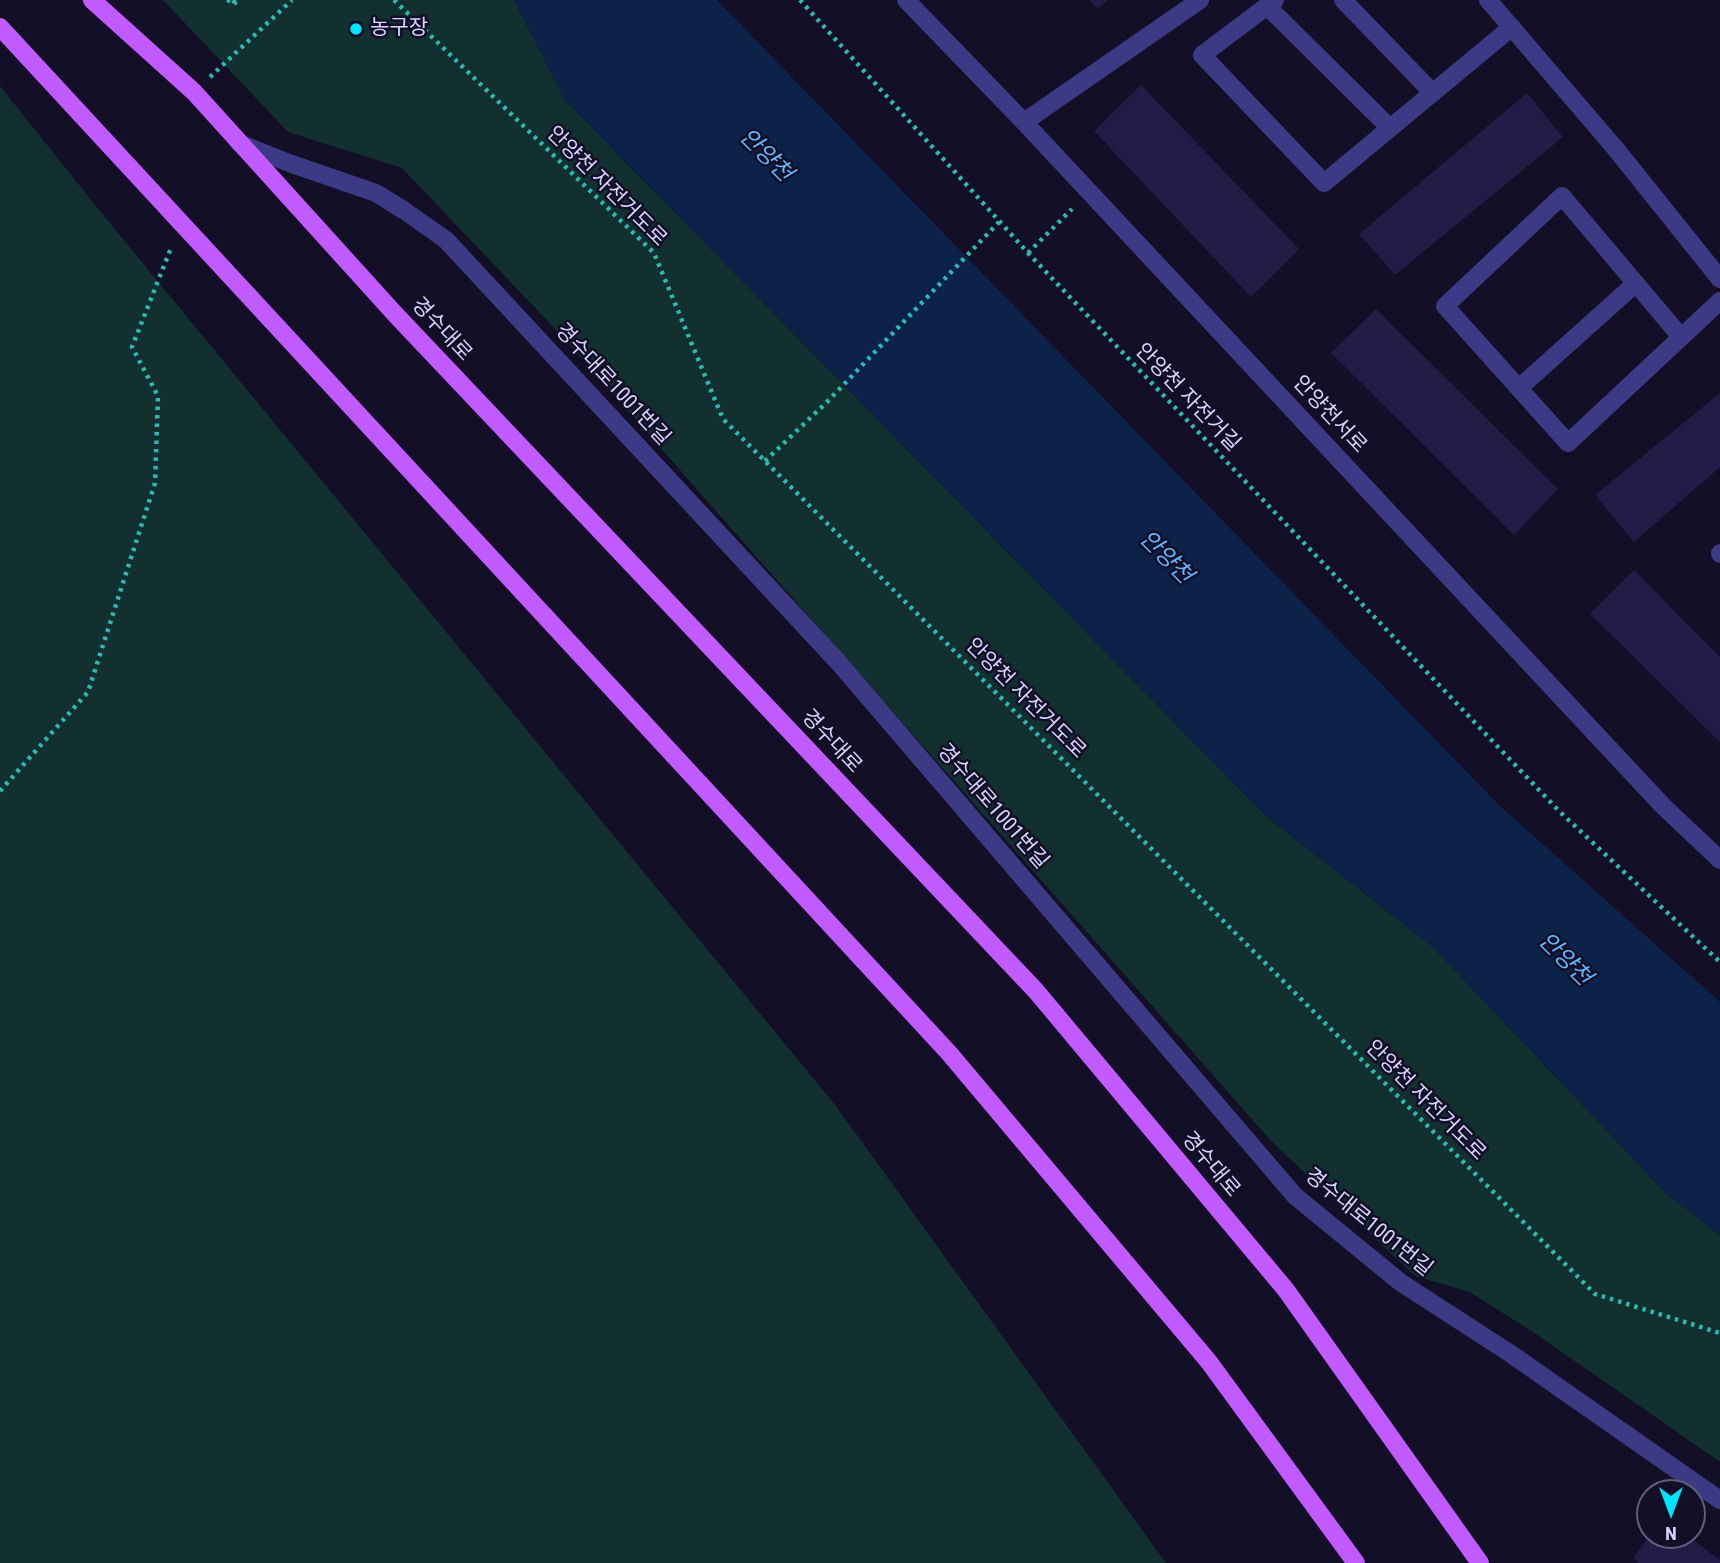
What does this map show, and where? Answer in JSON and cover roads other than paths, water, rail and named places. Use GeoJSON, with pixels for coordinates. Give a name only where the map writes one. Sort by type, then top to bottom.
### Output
{"type":"FeatureCollection","features":[{"type":"Feature","properties":{"kind":"main road","name":"경수대로"},"geometry":{"type":"LineString","coordinates":[[92,0],[194,92],[405,324],[1035,991],[1286,1290],[1480,1563]]}},
{"type":"Feature","properties":{"kind":"main road"},"geometry":{"type":"LineString","coordinates":[[0,27],[948,1053],[1209,1362],[1356,1563]]}},
{"type":"Feature","properties":{"kind":"street","name":"안양천서로"},"geometry":{"type":"LineString","coordinates":[[906,0],[1024,122],[1654,796],[1720,860]]}},
{"type":"Feature","properties":{"kind":"street"},"geometry":{"type":"LineString","coordinates":[[1024,122],[1200,0]]}},
{"type":"Feature","properties":{"kind":"street"},"geometry":{"type":"LineString","coordinates":[[1343,0],[1433,93]]}},
{"type":"Feature","properties":{"kind":"street"},"geometry":{"type":"LineString","coordinates":[[1488,0],[1615,148],[1720,279]]}},
{"type":"Feature","properties":{"kind":"street"},"geometry":{"type":"LineString","coordinates":[[1390,128],[1271,3],[1202,55],[1324,183],[1512,27]]}},
{"type":"Feature","properties":{"kind":"street","name":"경수대로1001번길"},"geometry":{"type":"LineString","coordinates":[[239,143],[376,193],[446,240],[839,663],[1295,1196],[1400,1282],[1511,1354],[1720,1500]]}},
{"type":"Feature","properties":{"kind":"street"},"geometry":{"type":"LineString","coordinates":[[1681,337],[1562,196],[1445,306],[1568,443],[1720,302]]}},
{"type":"Feature","properties":{"kind":"street"},"geometry":{"type":"LineString","coordinates":[[1519,388],[1636,283]]}},
{"type":"Feature","properties":{"kind":"water","name":"안양천"},"geometry":{"type":"Polygon","coordinates":[[[514,0],[717,0],[1500,806],[1720,1002],[1720,1235],[1667,1194],[1433,947],[1266,816],[565,100],[514,0]]]}},
{"type":"Feature","properties":{"kind":"place","name":"농구장"},"geometry":{"type":"Point","coordinates":[356,29]}}]}
